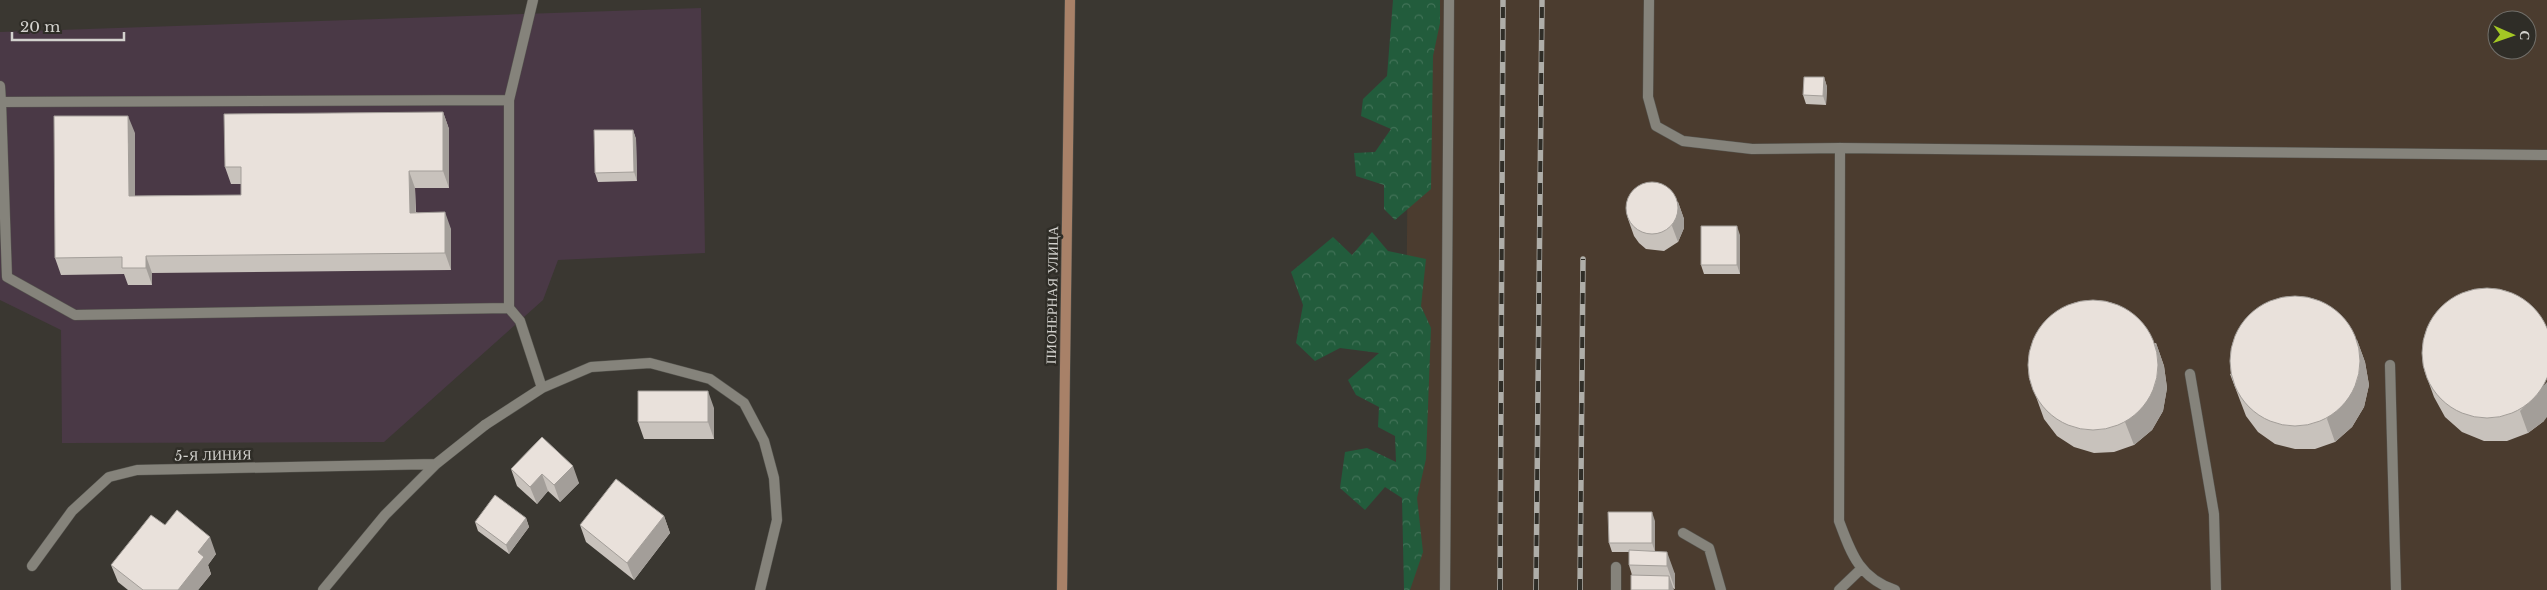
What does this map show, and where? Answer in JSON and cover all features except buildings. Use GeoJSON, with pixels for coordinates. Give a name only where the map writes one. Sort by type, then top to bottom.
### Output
{"type":"FeatureCollection","features":[{"type":"Feature","properties":{"kind":"street"},"geometry":{"type":"LineString","coordinates":[[533,0],[509,100],[509,308],[520,321],[542,388]]}},
{"type":"Feature","properties":{"kind":"street","name":"ПИОНЕРНАЯ УЛИЦА"},"geometry":{"type":"LineString","coordinates":[[1062,590],[1070,0]]}},
{"type":"Feature","properties":{"kind":"street"},"geometry":{"type":"LineString","coordinates":[[1445,590],[1449,0]]}},
{"type":"Feature","properties":{"kind":"street"},"geometry":{"type":"LineString","coordinates":[[1649,0],[1648,97],[1656,126],[1683,141],[1752,149],[1840,148],[2547,155]]}},
{"type":"Feature","properties":{"kind":"street"},"geometry":{"type":"LineString","coordinates":[[0,86],[7,277],[76,315],[509,308]]}},
{"type":"Feature","properties":{"kind":"street"},"geometry":{"type":"LineString","coordinates":[[2,102],[509,100]]}},
{"type":"Feature","properties":{"kind":"street"},"geometry":{"type":"LineString","coordinates":[[1840,148],[1839,521],[1848,547],[1861,569],[1880,585],[1894,590]]}},
{"type":"Feature","properties":{"kind":"street"},"geometry":{"type":"LineString","coordinates":[[323,590],[385,515],[436,464],[485,425],[542,388],[591,367],[650,363],[710,379],[744,403],[764,441],[775,486],[777,520],[760,590]]}},
{"type":"Feature","properties":{"kind":"street"},"geometry":{"type":"LineString","coordinates":[[2390,365],[2396,590]]}},
{"type":"Feature","properties":{"kind":"street"},"geometry":{"type":"LineString","coordinates":[[2190,374],[2214,514],[2216,590]]}},
{"type":"Feature","properties":{"kind":"street","name":"5-Я ЛИНИЯ"},"geometry":{"type":"LineString","coordinates":[[32,566],[72,511],[109,477],[119,474],[137,470],[436,464]]}},
{"type":"Feature","properties":{"kind":"street"},"geometry":{"type":"LineString","coordinates":[[1684,533],[1709,548],[1721,590]]}},
{"type":"Feature","properties":{"kind":"street"},"geometry":{"type":"LineString","coordinates":[[1616,567],[1616,590]]}},
{"type":"Feature","properties":{"kind":"street"},"geometry":{"type":"LineString","coordinates":[[1839,590],[1861,569]]}},
{"type":"Feature","properties":{"kind":"shaded area"},"geometry":{"type":"Polygon","coordinates":[[[1409,0],[2547,0],[2547,590],[1404,590],[1409,0]]]}},
{"type":"Feature","properties":{"kind":"shaded area"},"geometry":{"type":"Polygon","coordinates":[[[701,8],[705,253],[558,260],[543,300],[384,442],[62,443],[61,330],[0,300],[0,32],[701,8]]]}},
{"type":"Feature","properties":{"kind":"green space"},"geometry":{"type":"Polygon","coordinates":[[[1393,0],[1440,0],[1440,23],[1433,56],[1431,189],[1395,220],[1384,209],[1384,185],[1356,176],[1354,153],[1375,152],[1391,129],[1361,116],[1363,99],[1387,76],[1393,0]]]}},
{"type":"Feature","properties":{"kind":"green space"},"geometry":{"type":"Polygon","coordinates":[[[1372,232],[1388,251],[1426,259],[1421,306],[1431,328],[1426,459],[1417,498],[1423,552],[1410,590],[1404,590],[1402,498],[1385,487],[1365,510],[1340,488],[1345,452],[1367,448],[1396,462],[1395,436],[1378,427],[1379,407],[1356,395],[1348,380],[1379,353],[1340,348],[1315,361],[1296,343],[1303,305],[1291,272],[1333,237],[1352,255],[1372,232]]]}},
{"type":"Feature","properties":{"kind":"railway"},"geometry":{"type":"LineString","coordinates":[[1500,590],[1503,0]]}},
{"type":"Feature","properties":{"kind":"railway"},"geometry":{"type":"LineString","coordinates":[[1536,590],[1542,0]]}},
{"type":"Feature","properties":{"kind":"railway"},"geometry":{"type":"LineString","coordinates":[[1580,590],[1583,259]]}}]}
